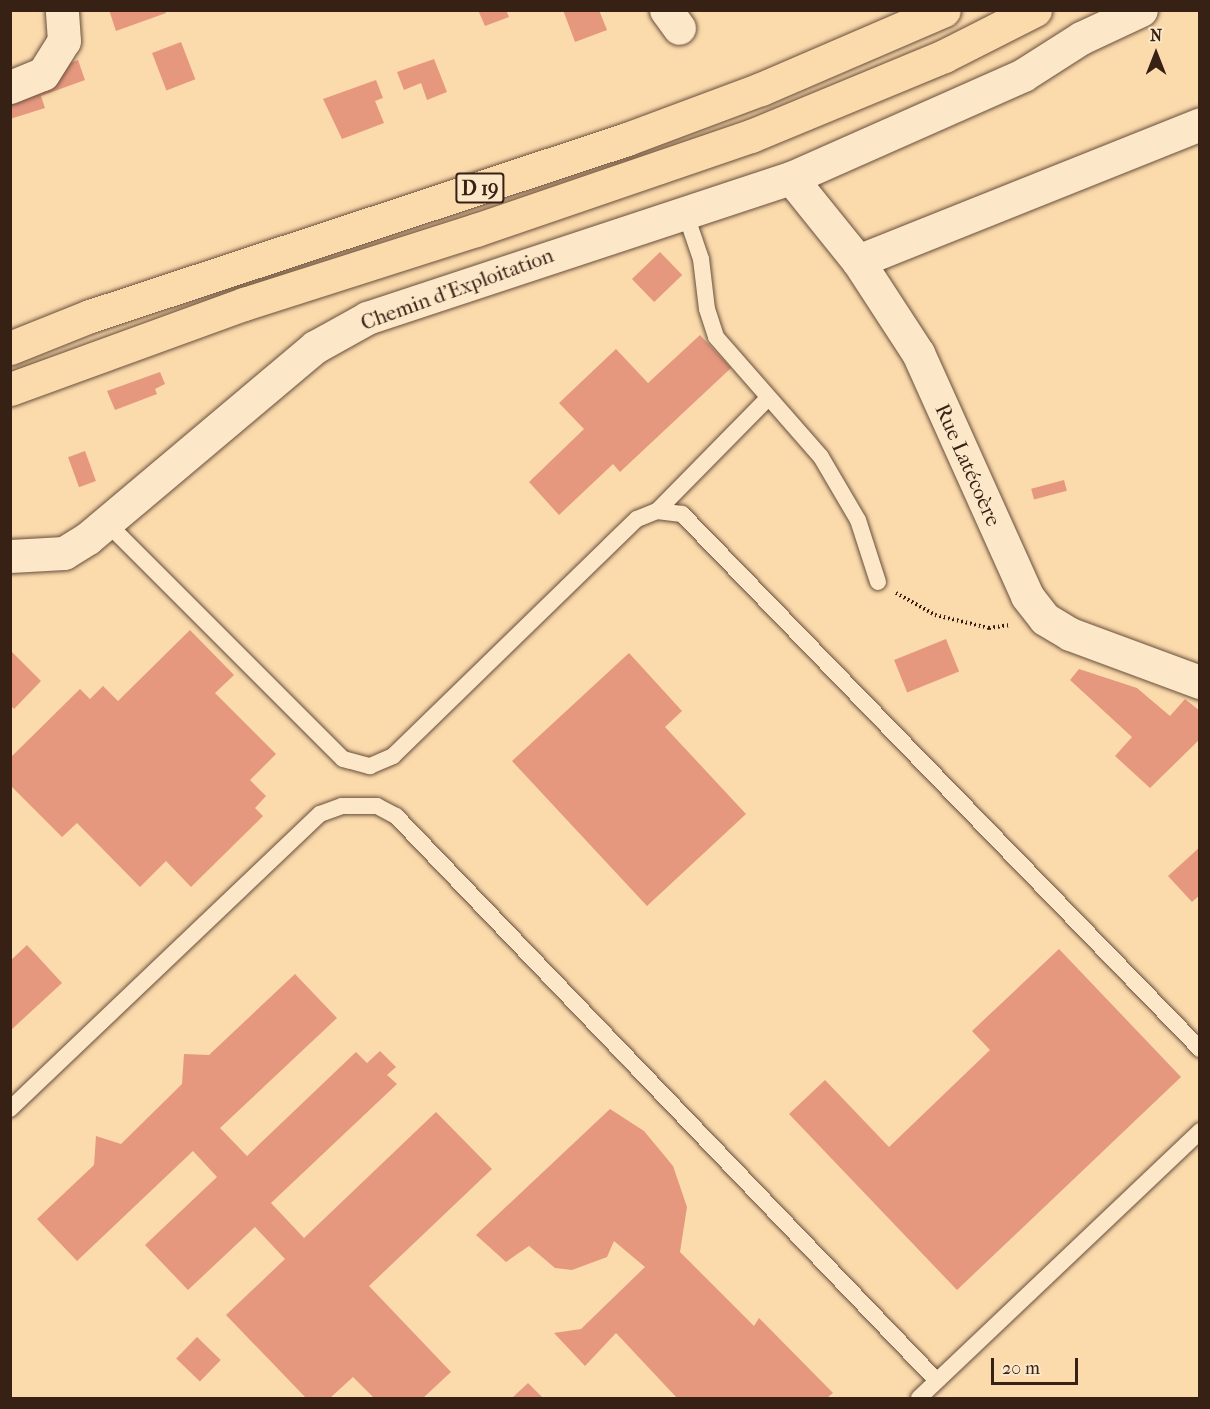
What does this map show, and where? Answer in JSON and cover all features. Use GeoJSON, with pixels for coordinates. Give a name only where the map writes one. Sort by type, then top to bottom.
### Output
{"type":"FeatureCollection","features":[{"type":"Feature","properties":{"kind":"main road","name":"D 19"},"geometry":{"type":"LineString","coordinates":[[10,348],[90,316],[627,139],[761,89],[944,10]]}},
{"type":"Feature","properties":{"kind":"main road","name":"D 19"},"geometry":{"type":"LineString","coordinates":[[10,389],[244,304],[476,230],[751,136],[944,56],[1035,10]]}},
{"type":"Feature","properties":{"kind":"street"},"geometry":{"type":"LineString","coordinates":[[10,87],[43,74],[64,40],[62,10]]}},
{"type":"Feature","properties":{"kind":"street","name":"Chemin d'Exploitation"},"geometry":{"type":"LineString","coordinates":[[10,556],[64,553],[106,522],[315,347],[367,318],[791,178],[1023,75],[1081,38],[1141,10]]}},
{"type":"Feature","properties":{"kind":"street"},"geometry":{"type":"LineString","coordinates":[[858,261],[1200,124]]}},
{"type":"Feature","properties":{"kind":"street","name":"Rue Latécoère"},"geometry":{"type":"LineString","coordinates":[[791,178],[858,261],[918,353],[1027,596],[1045,619],[1070,634],[1200,682]]}},
{"type":"Feature","properties":{"kind":"lane"},"geometry":{"type":"LineString","coordinates":[[685,212],[701,259],[707,309],[716,337],[821,457],[858,520],[878,582]]}},
{"type":"Feature","properties":{"kind":"lane"},"geometry":{"type":"LineString","coordinates":[[657,512],[768,398]]}},
{"type":"Feature","properties":{"kind":"lane"},"geometry":{"type":"LineString","coordinates":[[106,522],[343,759],[370,766],[393,756],[637,519],[657,512],[682,514],[1200,1049]]}},
{"type":"Feature","properties":{"kind":"lane"},"geometry":{"type":"LineString","coordinates":[[10,1109],[320,814],[342,806],[377,806],[396,816],[937,1381]]}},
{"type":"Feature","properties":{"kind":"lane"},"geometry":{"type":"LineString","coordinates":[[919,1398],[1200,1131]]}},
{"type":"Feature","properties":{"kind":"path"},"geometry":{"type":"LineString","coordinates":[[878,582],[934,615],[989,628],[1045,619]]}},
{"type":"Feature","properties":{"kind":"building"},"geometry":{"type":"Polygon","coordinates":[[[109,10],[165,10],[166,13],[116,31],[109,10]]]}},
{"type":"Feature","properties":{"kind":"building"},"geometry":{"type":"Polygon","coordinates":[[[478,10],[506,10],[509,17],[485,26],[478,10]]]}},
{"type":"Feature","properties":{"kind":"building"},"geometry":{"type":"Polygon","coordinates":[[[563,10],[599,10],[607,30],[575,42],[563,10]]]}},
{"type":"Feature","properties":{"kind":"building"},"geometry":{"type":"Polygon","coordinates":[[[181,42],[195,79],[166,90],[152,53],[181,42]]]}},
{"type":"Feature","properties":{"kind":"building"},"geometry":{"type":"Polygon","coordinates":[[[434,59],[447,92],[427,100],[421,83],[404,90],[397,72],[434,59]]]}},
{"type":"Feature","properties":{"kind":"building"},"geometry":{"type":"Polygon","coordinates":[[[78,60],[85,80],[41,96],[45,108],[10,119],[10,85],[78,60]]]}},
{"type":"Feature","properties":{"kind":"building"},"geometry":{"type":"Polygon","coordinates":[[[376,80],[383,98],[375,101],[384,123],[342,139],[323,99],[376,80]]]}},
{"type":"Feature","properties":{"kind":"building"},"geometry":{"type":"Polygon","coordinates":[[[660,252],[682,275],[654,302],[632,279],[660,252]]]}},
{"type":"Feature","properties":{"kind":"building"},"geometry":{"type":"Polygon","coordinates":[[[700,335],[731,368],[620,472],[613,464],[559,515],[529,482],[584,429],[559,403],[616,349],[648,383],[700,335]]]}},
{"type":"Feature","properties":{"kind":"building"},"geometry":{"type":"Polygon","coordinates":[[[160,372],[165,384],[155,389],[157,394],[115,410],[107,391],[160,372]]]}},
{"type":"Feature","properties":{"kind":"building"},"geometry":{"type":"Polygon","coordinates":[[[85,451],[96,481],[79,487],[68,457],[85,451]]]}},
{"type":"Feature","properties":{"kind":"building"},"geometry":{"type":"Polygon","coordinates":[[[1064,480],[1067,491],[1034,499],[1031,489],[1064,480]]]}},
{"type":"Feature","properties":{"kind":"building"},"geometry":{"type":"Polygon","coordinates":[[[190,630],[234,675],[215,693],[276,754],[250,780],[266,796],[255,808],[263,816],[191,887],[166,861],[140,887],[77,823],[62,837],[10,785],[10,758],[80,689],[90,699],[103,686],[118,701],[190,630]]]}},
{"type":"Feature","properties":{"kind":"building"},"geometry":{"type":"Polygon","coordinates":[[[946,639],[959,671],[907,692],[894,660],[946,639]]]}},
{"type":"Feature","properties":{"kind":"building"},"geometry":{"type":"Polygon","coordinates":[[[10,650],[41,681],[14,709],[10,705],[10,650]]]}},
{"type":"Feature","properties":{"kind":"building"},"geometry":{"type":"Polygon","coordinates":[[[629,653],[682,711],[665,727],[746,814],[647,906],[512,761],[629,653]]]}},
{"type":"Feature","properties":{"kind":"building"},"geometry":{"type":"Polygon","coordinates":[[[1079,669],[1137,688],[1170,716],[1185,699],[1200,711],[1200,739],[1150,788],[1115,756],[1132,737],[1070,680],[1079,669]]]}},
{"type":"Feature","properties":{"kind":"building"},"geometry":{"type":"Polygon","coordinates":[[[1200,847],[1200,895],[1192,902],[1168,876],[1200,847]]]}},
{"type":"Feature","properties":{"kind":"building"},"geometry":{"type":"Polygon","coordinates":[[[27,945],[62,983],[10,1031],[10,961],[27,945]]]}},
{"type":"Feature","properties":{"kind":"building"},"geometry":{"type":"Polygon","coordinates":[[[1059,949],[1181,1077],[957,1290],[789,1114],[825,1080],[889,1147],[990,1050],[972,1031],[1059,949]]]}},
{"type":"Feature","properties":{"kind":"building"},"geometry":{"type":"Polygon","coordinates":[[[295,974],[337,1018],[220,1128],[247,1156],[356,1052],[367,1063],[380,1051],[396,1067],[387,1075],[397,1084],[271,1203],[304,1238],[436,1112],[492,1169],[369,1286],[451,1372],[423,1398],[374,1398],[353,1377],[330,1398],[306,1398],[226,1315],[285,1259],[255,1227],[188,1290],[145,1245],[217,1177],[193,1151],[77,1261],[37,1219],[94,1165],[96,1136],[121,1144],[182,1084],[184,1054],[209,1055],[295,974]]]}},
{"type":"Feature","properties":{"kind":"building"},"geometry":{"type":"Polygon","coordinates":[[[610,1109],[644,1131],[673,1166],[687,1207],[680,1252],[754,1326],[759,1318],[833,1393],[827,1398],[677,1398],[616,1333],[585,1366],[554,1333],[581,1329],[645,1267],[614,1241],[607,1257],[572,1270],[555,1268],[529,1246],[506,1262],[476,1235],[610,1109]]]}},
{"type":"Feature","properties":{"kind":"building"},"geometry":{"type":"Polygon","coordinates":[[[197,1337],[221,1360],[200,1382],[176,1359],[197,1337]]]}},
{"type":"Feature","properties":{"kind":"building"},"geometry":{"type":"Polygon","coordinates":[[[528,1383],[543,1398],[512,1398],[528,1383]]]}}]}
